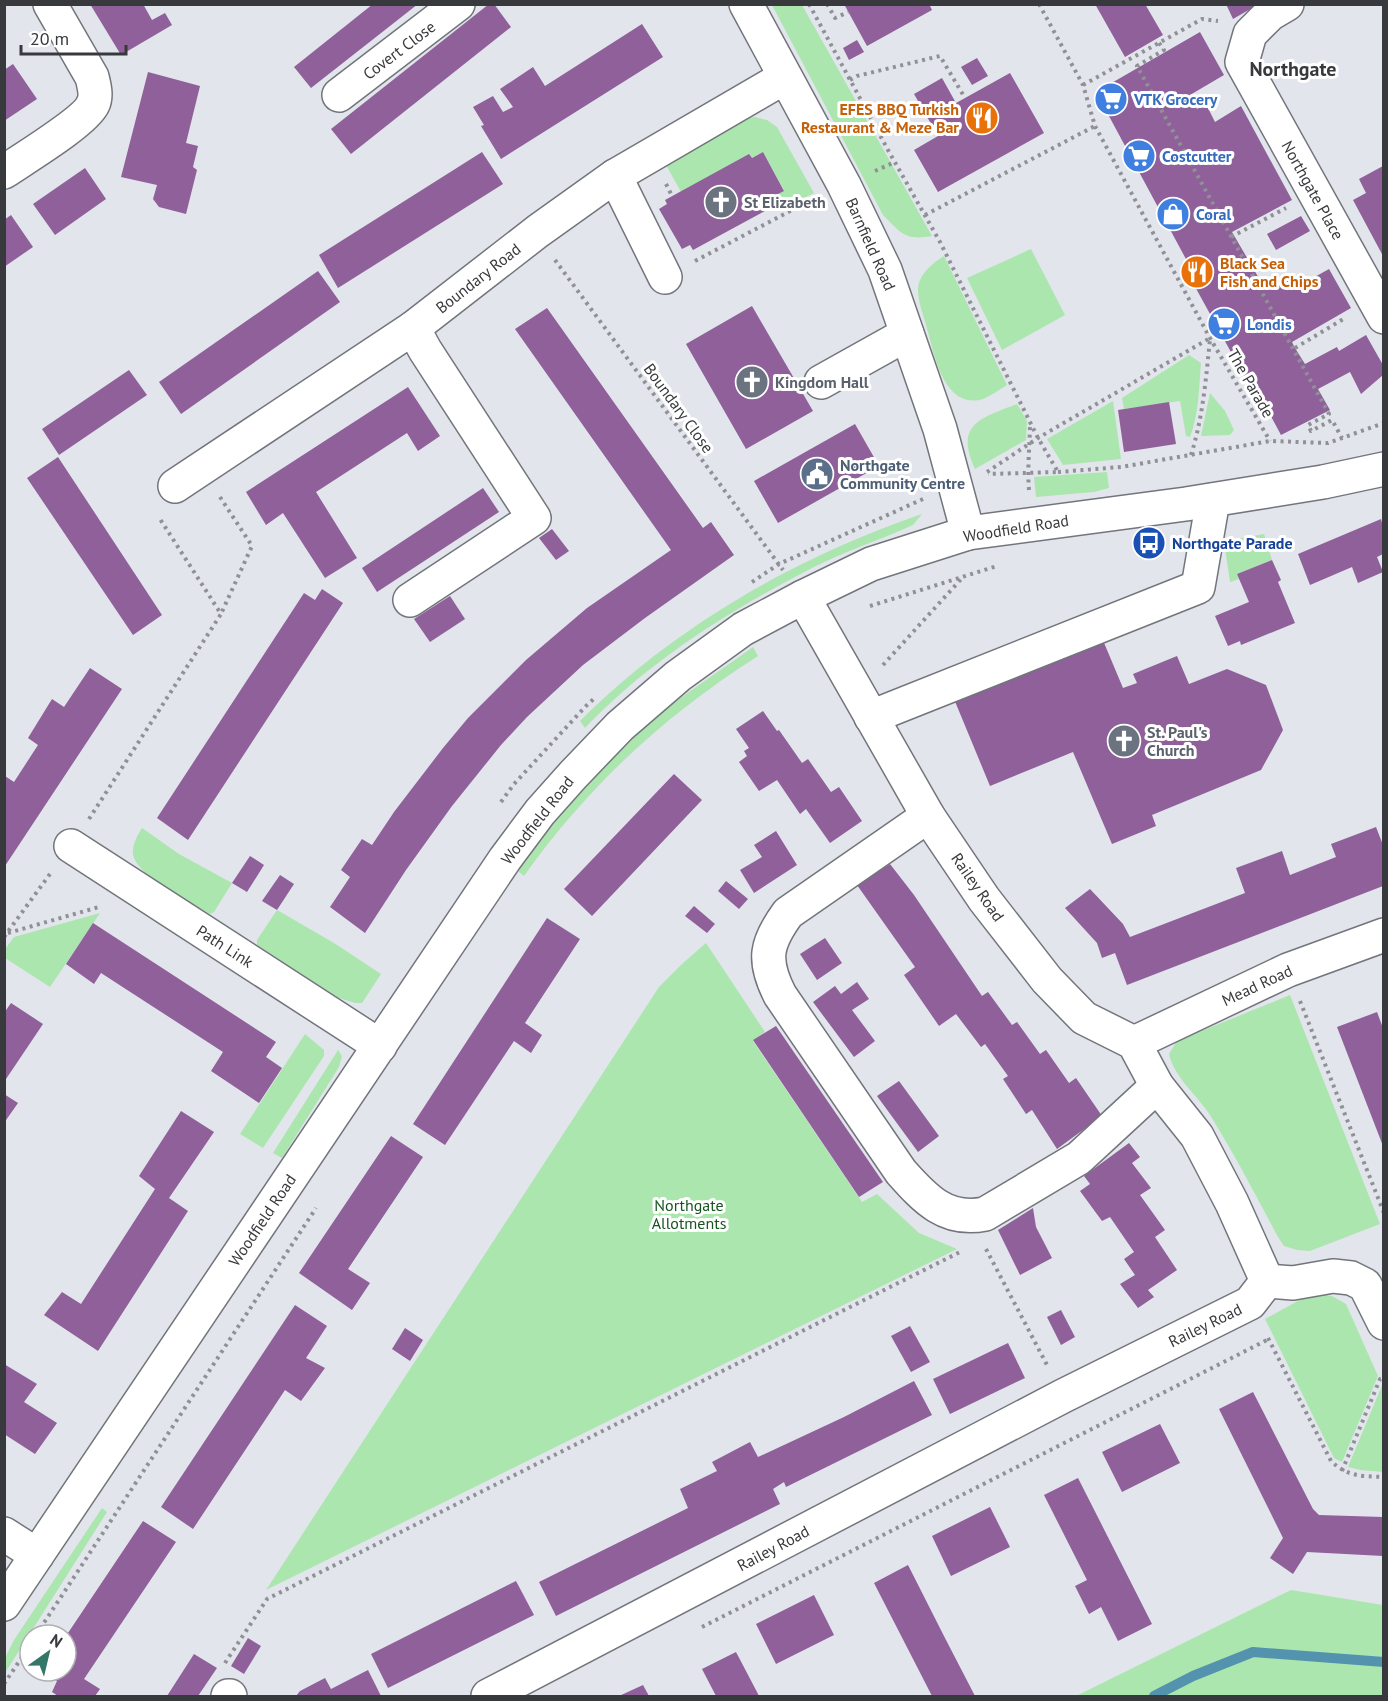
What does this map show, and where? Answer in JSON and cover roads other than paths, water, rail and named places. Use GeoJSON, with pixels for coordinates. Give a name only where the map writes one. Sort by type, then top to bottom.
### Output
{"type":"FeatureCollection","features":[{"type":"Feature","properties":{"kind":"street"},"geometry":{"type":"LineString","coordinates":[[4,172],[80,121],[93,104],[95,90],[92,77],[50,4]]}},
{"type":"Feature","properties":{"kind":"street","name":"Covert Close"},"geometry":{"type":"LineString","coordinates":[[339,95],[458,4]]}},
{"type":"Feature","properties":{"kind":"street","name":"Barnfield Road"},"geometry":{"type":"LineString","coordinates":[[746,4],[844,185],[885,270],[940,429],[968,533]]}},
{"type":"Feature","properties":{"kind":"street","name":"Northgate Place"},"geometry":{"type":"LineString","coordinates":[[1287,4],[1270,14],[1246,48],[1376,293]]}},
{"type":"Feature","properties":{"kind":"street","name":"Boundary Road"},"geometry":{"type":"LineString","coordinates":[[175,486],[413,328],[538,231],[615,176],[785,77]]}},
{"type":"Feature","properties":{"kind":"street"},"geometry":{"type":"LineString","coordinates":[[615,176],[665,277]]}},
{"type":"Feature","properties":{"kind":"street"},"geometry":{"type":"LineString","coordinates":[[410,600],[534,518],[413,328]]}},
{"type":"Feature","properties":{"kind":"street"},"geometry":{"type":"LineString","coordinates":[[821,381],[907,334]]}},
{"type":"Feature","properties":{"kind":"street","name":"Woodfield Road"},"geometry":{"type":"LineString","coordinates":[[4,1604],[505,859],[540,812],[573,774],[620,726],[678,676],[743,629],[802,597],[872,564],[968,533],[1213,500],[1323,482],[1383,469]]}},
{"type":"Feature","properties":{"kind":"street"},"geometry":{"type":"LineString","coordinates":[[864,705],[1198,586],[1213,500]]}},
{"type":"Feature","properties":{"kind":"street","name":"Railey Road"},"geometry":{"type":"LineString","coordinates":[[802,597],[928,816],[984,899],[1047,980],[1084,1018],[1134,1043]]}},
{"type":"Feature","properties":{"kind":"street"},"geometry":{"type":"LineString","coordinates":[[928,816],[788,913],[769,944],[769,965],[773,982],[780,995],[908,1180],[922,1196],[948,1212],[968,1218],[984,1228],[1079,1158],[1157,1086]]}},
{"type":"Feature","properties":{"kind":"street","name":"Path Link"},"geometry":{"type":"LineString","coordinates":[[70,846],[380,1046]]}},
{"type":"Feature","properties":{"kind":"street","name":"Mead Road"},"geometry":{"type":"LineString","coordinates":[[1134,1043],[1288,970],[1383,935]]}},
{"type":"Feature","properties":{"kind":"street"},"geometry":{"type":"LineString","coordinates":[[1134,1043],[1157,1086],[1197,1136],[1232,1203],[1258,1292],[1333,1276],[1351,1278],[1365,1285],[1383,1323]]}},
{"type":"Feature","properties":{"kind":"street","name":"Railey Road"},"geometry":{"type":"LineString","coordinates":[[488,1696],[1064,1396],[1258,1292]]}},
{"type":"Feature","properties":{"kind":"street"},"geometry":{"type":"LineString","coordinates":[[4,1534],[37,1555]]}},
{"type":"Feature","properties":{"kind":"waterway"},"geometry":{"type":"LineString","coordinates":[[1154,1696],[1193,1676],[1253,1652],[1384,1662]]}},
{"type":"Feature","properties":{"kind":"place","name":"VTK Grocery"},"geometry":{"type":"Point","coordinates":[1111,99]}},
{"type":"Feature","properties":{"kind":"place","name":"EFES BBQ Turkish Restaurant & Meze Bar"},"geometry":{"type":"Point","coordinates":[982,118]}},
{"type":"Feature","properties":{"kind":"place","name":"Costcutter"},"geometry":{"type":"Point","coordinates":[1139,156]}},
{"type":"Feature","properties":{"kind":"place","name":"St Elizabeth"},"geometry":{"type":"Point","coordinates":[721,202]}},
{"type":"Feature","properties":{"kind":"place","name":"Coral"},"geometry":{"type":"Point","coordinates":[1173,214]}},
{"type":"Feature","properties":{"kind":"place","name":"Black Sea Fish and Chips"},"geometry":{"type":"Point","coordinates":[1197,272]}},
{"type":"Feature","properties":{"kind":"place","name":"Londis"},"geometry":{"type":"Point","coordinates":[1224,324]}},
{"type":"Feature","properties":{"kind":"place","name":"Kingdom Hall"},"geometry":{"type":"Point","coordinates":[752,382]}},
{"type":"Feature","properties":{"kind":"place","name":"Northgate Community Centre"},"geometry":{"type":"Point","coordinates":[817,474]}},
{"type":"Feature","properties":{"kind":"place","name":"Northgate Parade"},"geometry":{"type":"Point","coordinates":[1149,543]}},
{"type":"Feature","properties":{"kind":"place","name":"St. Paul's Church"},"geometry":{"type":"Point","coordinates":[1124,741]}},
{"type":"Feature","properties":{"kind":"district","name":"Northgate"},"geometry":{"type":"Point","coordinates":[1293,69]}},
{"type":"Feature","properties":{"kind":"park label","name":"Northgate Allotments"},"geometry":{"type":"Point","coordinates":[689,1214]}}]}
